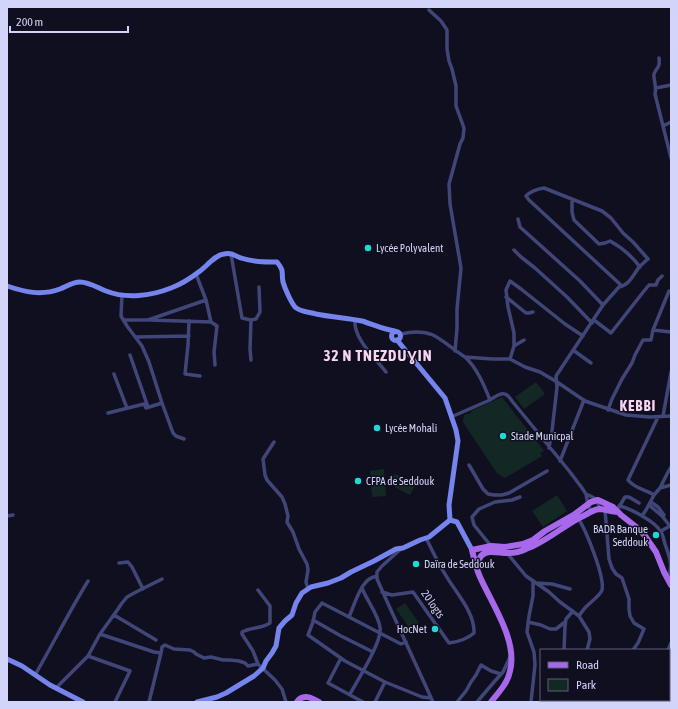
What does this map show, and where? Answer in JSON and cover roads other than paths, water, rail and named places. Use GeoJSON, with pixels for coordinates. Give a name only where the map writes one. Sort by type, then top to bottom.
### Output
{"type":"FeatureCollection","features":[{"type":"Feature","properties":{"kind":"main road"},"geometry":{"type":"LineString","coordinates":[[491,702],[508,679],[512,664],[511,654],[504,625],[480,576],[472,550],[491,546],[505,547],[523,544],[533,540],[545,531],[575,514],[591,502],[598,500],[618,509],[640,530],[656,552],[669,582]]}},
{"type":"Feature","properties":{"kind":"main road"},"geometry":{"type":"LineString","coordinates":[[476,565],[481,556],[490,552],[507,553],[527,549],[591,511],[618,509]]}},
{"type":"Feature","properties":{"kind":"main road"},"geometry":{"type":"LineString","coordinates":[[297,702],[299,699],[304,697],[311,698],[319,702]]}},
{"type":"Feature","properties":{"kind":"street"},"geometry":{"type":"LineString","coordinates":[[429,10],[441,21],[447,30],[447,49],[456,86],[456,106],[464,128],[463,138],[449,184],[450,204],[461,268],[455,351]]}},
{"type":"Feature","properties":{"kind":"street"},"geometry":{"type":"LineString","coordinates":[[659,58],[660,64],[654,75],[656,88],[655,94],[671,158]]}},
{"type":"Feature","properties":{"kind":"street"},"geometry":{"type":"LineString","coordinates":[[656,88],[671,85]]}},
{"type":"Feature","properties":{"kind":"street"},"geometry":{"type":"LineString","coordinates":[[663,126],[671,122]]}},
{"type":"Feature","properties":{"kind":"street"},"geometry":{"type":"LineString","coordinates":[[549,448],[557,387],[556,376],[603,305],[619,286],[622,286],[630,280],[640,266],[648,259],[611,218],[602,212],[544,188],[530,192],[526,196],[622,286]]}},
{"type":"Feature","properties":{"kind":"street"},"geometry":{"type":"LineString","coordinates":[[572,199],[572,212],[574,220],[599,244],[610,241],[632,256],[640,266]]}},
{"type":"Feature","properties":{"kind":"street"},"geometry":{"type":"LineString","coordinates":[[518,219],[520,227],[580,281],[603,305]]}},
{"type":"Feature","properties":{"kind":"street"},"geometry":{"type":"LineString","coordinates":[[514,250],[593,321],[611,333],[644,290],[649,286],[656,285],[662,276]]}},
{"type":"Feature","properties":{"kind":"street"},"geometry":{"type":"LineString","coordinates":[[7,286],[26,292],[45,293],[81,282],[107,291],[128,296],[162,292],[182,283],[196,274],[219,255],[225,253],[234,254],[239,258],[258,262],[277,262],[281,267],[283,281],[289,296],[296,308],[326,316],[372,324],[393,333],[398,331],[401,334],[411,332],[429,334],[465,357],[473,367],[490,400]]}},
{"type":"Feature","properties":{"kind":"street"},"geometry":{"type":"LineString","coordinates":[[231,254],[242,318],[251,320],[256,319],[260,312],[259,287]]}},
{"type":"Feature","properties":{"kind":"street"},"geometry":{"type":"LineString","coordinates":[[196,274],[206,300],[211,322]]}},
{"type":"Feature","properties":{"kind":"street"},"geometry":{"type":"LineString","coordinates":[[510,359],[514,346],[514,333],[506,297],[506,290],[510,281],[565,324],[583,336]]}},
{"type":"Feature","properties":{"kind":"street"},"geometry":{"type":"LineString","coordinates":[[608,410],[641,343],[643,340],[650,340],[669,291]]}},
{"type":"Feature","properties":{"kind":"street"},"geometry":{"type":"LineString","coordinates":[[122,295],[121,316],[142,346],[149,362],[173,433],[176,436],[184,438]]}},
{"type":"Feature","properties":{"kind":"street"},"geometry":{"type":"LineString","coordinates":[[506,297],[526,313],[532,312]]}},
{"type":"Feature","properties":{"kind":"street"},"geometry":{"type":"LineString","coordinates":[[148,320],[206,300]]}},
{"type":"Feature","properties":{"kind":"street"},"geometry":{"type":"LineString","coordinates":[[123,320],[211,322],[217,326],[214,352],[215,365]]}},
{"type":"Feature","properties":{"kind":"street"},"geometry":{"type":"LineString","coordinates":[[251,320],[251,360]]}},
{"type":"Feature","properties":{"kind":"street"},"geometry":{"type":"LineString","coordinates":[[355,320],[355,325],[360,339],[386,372]]}},
{"type":"Feature","properties":{"kind":"street"},"geometry":{"type":"LineString","coordinates":[[189,321],[185,374],[200,376]]}},
{"type":"Feature","properties":{"kind":"street"},"geometry":{"type":"LineString","coordinates":[[653,330],[671,332]]}},
{"type":"Feature","properties":{"kind":"street"},"geometry":{"type":"LineString","coordinates":[[393,333],[394,340],[397,340],[445,398],[456,430],[458,441],[449,505],[450,520]]}},
{"type":"Feature","properties":{"kind":"street"},"geometry":{"type":"LineString","coordinates":[[397,340],[401,337],[401,334]]}},
{"type":"Feature","properties":{"kind":"street"},"geometry":{"type":"LineString","coordinates":[[136,337],[189,336]]}},
{"type":"Feature","properties":{"kind":"street"},"geometry":{"type":"LineString","coordinates":[[514,346],[524,340]]}},
{"type":"Feature","properties":{"kind":"street"},"geometry":{"type":"LineString","coordinates":[[574,350],[591,363]]}},
{"type":"Feature","properties":{"kind":"street"},"geometry":{"type":"LineString","coordinates":[[130,355],[148,408]]}},
{"type":"Feature","properties":{"kind":"street"},"geometry":{"type":"LineString","coordinates":[[465,357],[510,359],[525,367],[540,372],[584,400],[608,410],[626,415],[658,417],[671,416]]}},
{"type":"Feature","properties":{"kind":"street"},"geometry":{"type":"LineString","coordinates":[[663,416],[671,372]]}},
{"type":"Feature","properties":{"kind":"street"},"geometry":{"type":"LineString","coordinates":[[114,374],[127,408]]}},
{"type":"Feature","properties":{"kind":"street"},"geometry":{"type":"LineString","coordinates":[[451,417],[490,400],[499,394],[503,393],[508,395],[586,494],[591,511]]}},
{"type":"Feature","properties":{"kind":"street"},"geometry":{"type":"LineString","coordinates":[[560,461],[584,400]]}},
{"type":"Feature","properties":{"kind":"street"},"geometry":{"type":"LineString","coordinates":[[148,408],[162,402]]}},
{"type":"Feature","properties":{"kind":"street"},"geometry":{"type":"LineString","coordinates":[[108,413],[144,404],[146,408],[148,408]]}},
{"type":"Feature","properties":{"kind":"street"},"geometry":{"type":"LineString","coordinates":[[654,495],[629,483],[628,480],[658,417]]}},
{"type":"Feature","properties":{"kind":"street"},"geometry":{"type":"LineString","coordinates":[[274,442],[263,459],[264,470],[267,480],[282,497],[288,516],[287,522],[307,564],[308,570],[306,582],[308,590]]}},
{"type":"Feature","properties":{"kind":"street"},"geometry":{"type":"LineString","coordinates":[[469,465],[483,489],[488,494],[502,496],[547,471]]}},
{"type":"Feature","properties":{"kind":"street"},"geometry":{"type":"LineString","coordinates":[[642,516],[654,495],[660,488],[671,467]]}},
{"type":"Feature","properties":{"kind":"street"},"geometry":{"type":"LineString","coordinates":[[660,488],[671,485]]}},
{"type":"Feature","properties":{"kind":"street"},"geometry":{"type":"LineString","coordinates":[[586,494],[598,500],[602,510],[609,559],[612,568],[616,574],[622,578],[629,599],[630,616],[634,623],[644,629],[634,649]]}},
{"type":"Feature","properties":{"kind":"street"},"geometry":{"type":"LineString","coordinates":[[502,496],[505,501]]}},
{"type":"Feature","properties":{"kind":"street"},"geometry":{"type":"LineString","coordinates":[[491,546],[474,525],[472,517],[479,509],[495,502],[512,500],[520,497]]}},
{"type":"Feature","properties":{"kind":"street"},"geometry":{"type":"LineString","coordinates":[[618,509],[625,497],[629,497],[639,503]]}},
{"type":"Feature","properties":{"kind":"street"},"geometry":{"type":"LineString","coordinates":[[650,504],[671,525],[661,531]]}},
{"type":"Feature","properties":{"kind":"street"},"geometry":{"type":"LineString","coordinates":[[618,509],[624,506],[647,518],[661,531],[671,557],[669,582]]}},
{"type":"Feature","properties":{"kind":"street"},"geometry":{"type":"LineString","coordinates":[[7,516],[14,515]]}},
{"type":"Feature","properties":{"kind":"street"},"geometry":{"type":"LineString","coordinates":[[578,518],[586,532],[598,565],[602,582],[602,590],[579,616]]}},
{"type":"Feature","properties":{"kind":"street"},"geometry":{"type":"LineString","coordinates":[[197,702],[226,694],[254,676],[260,666],[272,653],[276,646],[279,628],[292,615],[296,603],[302,594],[311,588],[341,578],[396,549],[403,548],[428,537],[450,520]]}},
{"type":"Feature","properties":{"kind":"street"},"geometry":{"type":"LineString","coordinates":[[450,520],[457,522],[472,550]]}},
{"type":"Feature","properties":{"kind":"street","name":"20 logts"},"geometry":{"type":"LineString","coordinates":[[382,592],[392,595],[414,592],[449,643],[469,638],[474,633],[475,625],[470,613],[445,575],[426,538]]}},
{"type":"Feature","properties":{"kind":"street"},"geometry":{"type":"LineString","coordinates":[[403,548],[382,566],[377,572],[377,579],[432,702]]}},
{"type":"Feature","properties":{"kind":"street"},"geometry":{"type":"LineString","coordinates":[[507,553],[526,576],[579,616],[588,632],[590,639],[587,649]]}},
{"type":"Feature","properties":{"kind":"street"},"geometry":{"type":"LineString","coordinates":[[120,563],[128,562],[143,589]]}},
{"type":"Feature","properties":{"kind":"street"},"geometry":{"type":"LineString","coordinates":[[349,617],[365,582],[371,577],[377,576]]}},
{"type":"Feature","properties":{"kind":"street"},"geometry":{"type":"LineString","coordinates":[[56,688],[88,656],[100,634],[122,603],[128,597],[162,579]]}},
{"type":"Feature","properties":{"kind":"street"},"geometry":{"type":"LineString","coordinates":[[36,675],[88,581]]}},
{"type":"Feature","properties":{"kind":"street"},"geometry":{"type":"LineString","coordinates":[[534,582],[552,584],[570,589]]}},
{"type":"Feature","properties":{"kind":"street"},"geometry":{"type":"LineString","coordinates":[[531,702],[535,665],[534,652],[527,632],[534,582]]}},
{"type":"Feature","properties":{"kind":"street"},"geometry":{"type":"LineString","coordinates":[[350,694],[373,652],[380,634],[380,627],[376,616],[362,588]]}},
{"type":"Feature","properties":{"kind":"street"},"geometry":{"type":"LineString","coordinates":[[258,590],[270,606],[270,623],[265,626],[249,629],[242,632],[242,634],[253,651],[260,666],[282,689],[286,702]]}},
{"type":"Feature","properties":{"kind":"street"},"geometry":{"type":"LineString","coordinates":[[406,642],[401,644],[322,603],[315,612],[314,620],[308,635],[341,658],[385,682],[422,697],[431,698]]}},
{"type":"Feature","properties":{"kind":"street"},"geometry":{"type":"LineString","coordinates":[[528,622],[550,629],[556,629],[565,622],[573,611]]}},
{"type":"Feature","properties":{"kind":"street"},"geometry":{"type":"LineString","coordinates":[[114,615],[156,640]]}},
{"type":"Feature","properties":{"kind":"street"},"geometry":{"type":"LineString","coordinates":[[314,620],[373,652]]}},
{"type":"Feature","properties":{"kind":"street"},"geometry":{"type":"LineString","coordinates":[[564,649],[565,622]]}},
{"type":"Feature","properties":{"kind":"street"},"geometry":{"type":"LineString","coordinates":[[100,634],[161,653]]}},
{"type":"Feature","properties":{"kind":"street"},"geometry":{"type":"LineString","coordinates":[[149,702],[162,647],[165,645],[174,649],[190,650],[204,658],[211,657],[223,660],[239,661],[248,666],[260,666]]}},
{"type":"Feature","properties":{"kind":"street"},"geometry":{"type":"LineString","coordinates":[[478,702],[501,674],[511,654]]}},
{"type":"Feature","properties":{"kind":"street"},"geometry":{"type":"LineString","coordinates":[[88,656],[130,671],[114,702]]}},
{"type":"Feature","properties":{"kind":"street"},"geometry":{"type":"LineString","coordinates":[[341,658],[328,683],[363,702]]}},
{"type":"Feature","properties":{"kind":"street"},"geometry":{"type":"LineString","coordinates":[[7,659],[22,666],[56,688],[83,702]]}},
{"type":"Feature","properties":{"kind":"street"},"geometry":{"type":"LineString","coordinates":[[456,702],[466,691],[481,665],[491,671],[501,674]]}},
{"type":"Feature","properties":{"kind":"street"},"geometry":{"type":"LineString","coordinates":[[375,702],[385,682]]}},
{"type":"Feature","properties":{"kind":"place","name":"Lycée Polyvalent"},"geometry":{"type":"Point","coordinates":[368,248]}},
{"type":"Feature","properties":{"kind":"place","name":"Lycée Mohali"},"geometry":{"type":"Point","coordinates":[377,428]}},
{"type":"Feature","properties":{"kind":"place","name":"Stade Municpal"},"geometry":{"type":"Point","coordinates":[503,436]}},
{"type":"Feature","properties":{"kind":"place","name":"CFPA de Seddouk"},"geometry":{"type":"Point","coordinates":[358,481]}},
{"type":"Feature","properties":{"kind":"place","name":"BADR Banque Seddouk"},"geometry":{"type":"Point","coordinates":[656,535]}},
{"type":"Feature","properties":{"kind":"place","name":"Daïra de Seddouk"},"geometry":{"type":"Point","coordinates":[416,564]}},
{"type":"Feature","properties":{"kind":"place","name":"HocNet"},"geometry":{"type":"Point","coordinates":[435,629]}},
{"type":"Feature","properties":{"kind":"district","name":"32 N TNEZDUƔIN"},"geometry":{"type":"Point","coordinates":[378,356]}},
{"type":"Feature","properties":{"kind":"district","name":"KEBBI"},"geometry":{"type":"Point","coordinates":[638,406]}}]}
